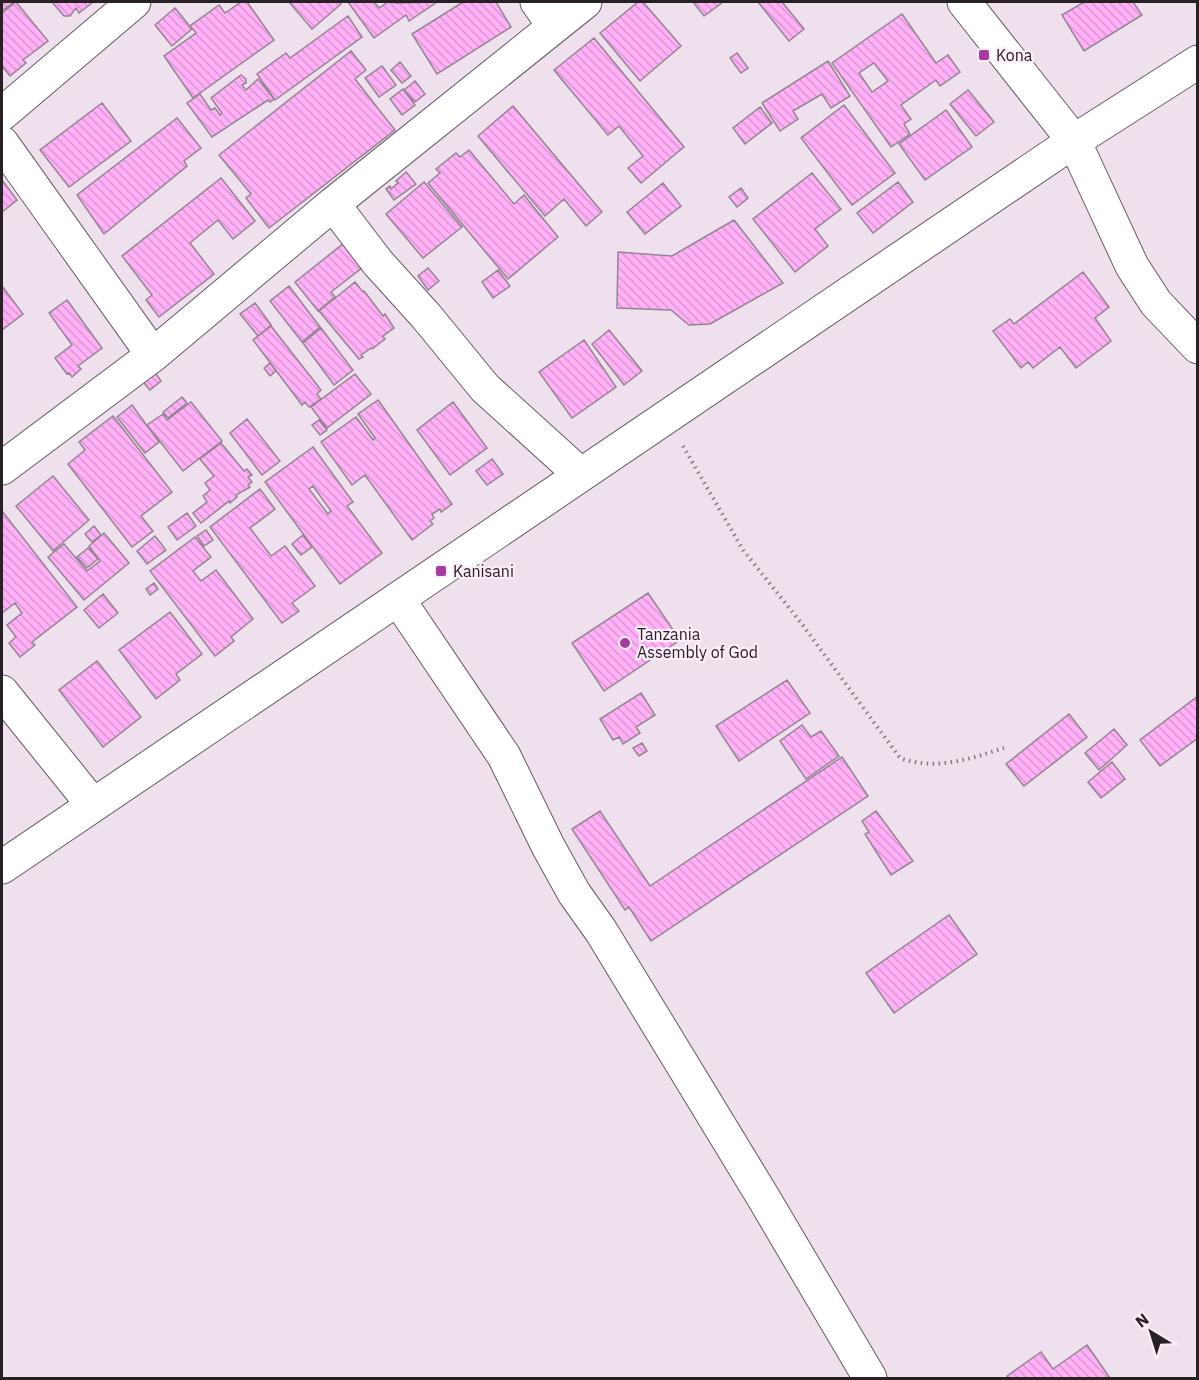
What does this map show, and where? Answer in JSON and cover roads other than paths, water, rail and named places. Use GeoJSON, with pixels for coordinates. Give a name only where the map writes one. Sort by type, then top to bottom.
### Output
{"type":"FeatureCollection","features":[{"type":"Feature","properties":{"kind":"street"},"geometry":{"type":"LineString","coordinates":[[2,114],[134,2]]}},
{"type":"Feature","properties":{"kind":"street"},"geometry":{"type":"LineString","coordinates":[[2,468],[153,355],[333,204],[545,14],[585,2]]}},
{"type":"Feature","properties":{"kind":"street"},"geometry":{"type":"LineString","coordinates":[[964,2],[1074,141],[1132,266],[1156,303],[1197,346]]}},
{"type":"Feature","properties":{"kind":"street"},"geometry":{"type":"LineString","coordinates":[[2,867],[1074,141],[1197,62]]}},
{"type":"Feature","properties":{"kind":"street"},"geometry":{"type":"LineString","coordinates":[[2,143],[153,355]]}},
{"type":"Feature","properties":{"kind":"street"},"geometry":{"type":"LineString","coordinates":[[333,204],[378,263],[426,316],[485,388],[581,475]]}},
{"type":"Feature","properties":{"kind":"street"},"geometry":{"type":"LineString","coordinates":[[398,599],[504,756],[548,846],[574,892],[601,931],[776,1218],[870,1378]]}},
{"type":"Feature","properties":{"kind":"street"},"geometry":{"type":"LineString","coordinates":[[2,692],[93,805]]}},
{"type":"Feature","properties":{"kind":"place","name":"Kona"},"geometry":{"type":"Point","coordinates":[984,55]}},
{"type":"Feature","properties":{"kind":"place","name":"Kanisani"},"geometry":{"type":"Point","coordinates":[441,571]}},
{"type":"Feature","properties":{"kind":"place","name":"Tanzania Assembly of God"},"geometry":{"type":"Point","coordinates":[625,643]}}]}
